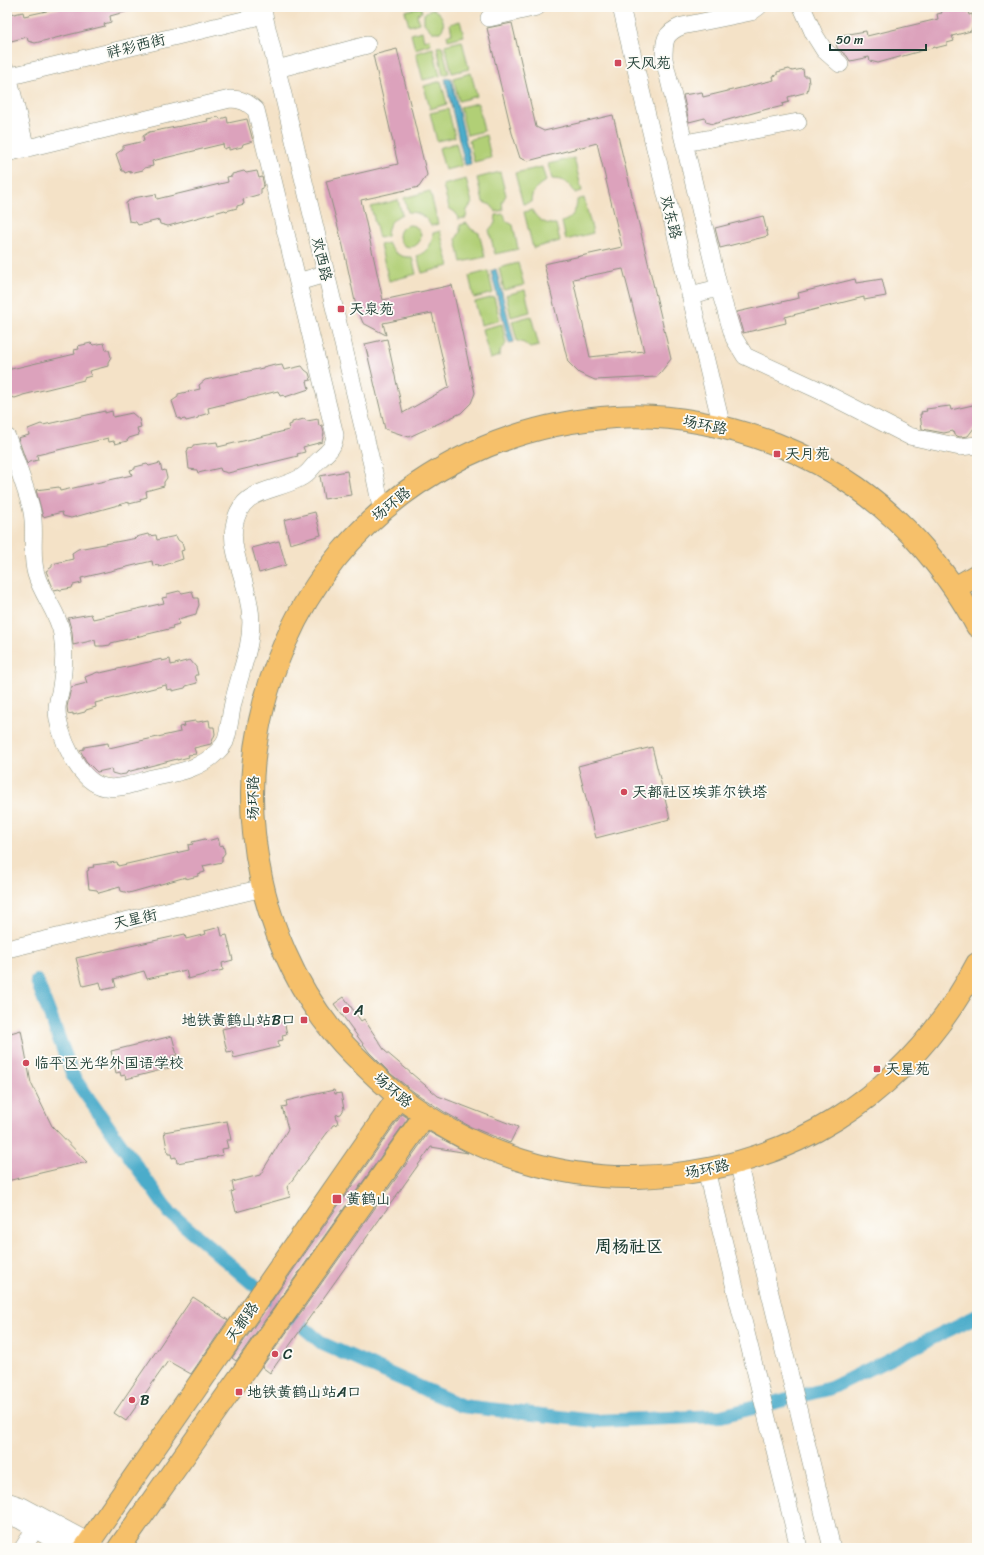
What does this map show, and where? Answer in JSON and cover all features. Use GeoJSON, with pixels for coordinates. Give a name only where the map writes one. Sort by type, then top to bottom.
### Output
{"type":"FeatureCollection","features":[{"type":"Feature","properties":{"kind":"main road","name":"场环路"},"geometry":{"type":"LineString","coordinates":[[975,618],[954,588],[913,536],[887,511],[856,487],[827,468],[795,451],[749,434],[702,422],[646,416],[617,416],[566,422],[517,434],[479,449],[444,466],[405,492],[368,522],[342,550],[314,587],[295,620],[274,667],[262,710],[253,762],[252,814],[256,858],[263,888],[278,936],[295,974],[317,1009],[345,1046],[381,1082],[398,1096],[444,1127],[482,1146],[516,1159],[551,1168],[591,1175],[631,1177],[678,1175],[738,1162],[798,1140],[825,1126],[861,1103],[888,1081],[915,1054],[940,1025],[957,1000],[977,964]]}},
{"type":"Feature","properties":{"kind":"main road"},"geometry":{"type":"LineString","coordinates":[[954,588],[977,575]]}},
{"type":"Feature","properties":{"kind":"main road","name":"天都路"},"geometry":{"type":"LineString","coordinates":[[90,1546],[398,1096]]}},
{"type":"Feature","properties":{"kind":"main road","name":"天都路"},"geometry":{"type":"LineString","coordinates":[[119,1548],[425,1115]]}},
{"type":"Feature","properties":{"kind":"street"},"geometry":{"type":"LineString","coordinates":[[489,18],[537,7]]}},
{"type":"Feature","properties":{"kind":"street","name":"欢东路"},"geometry":{"type":"LineString","coordinates":[[621,7],[722,427]]}},
{"type":"Feature","properties":{"kind":"street"},"geometry":{"type":"LineString","coordinates":[[758,7],[751,12],[682,26],[671,30],[664,42],[664,59],[719,288],[734,338],[745,356],[823,392],[909,436],[960,447],[977,445]]}},
{"type":"Feature","properties":{"kind":"street"},"geometry":{"type":"LineString","coordinates":[[802,7],[814,34],[824,50],[840,64]]}},
{"type":"Feature","properties":{"kind":"street","name":"欢西路"},"geometry":{"type":"LineString","coordinates":[[263,11],[374,473],[382,512]]}},
{"type":"Feature","properties":{"kind":"street","name":"祥彩西街"},"geometry":{"type":"LineString","coordinates":[[7,75],[263,11]]}},
{"type":"Feature","properties":{"kind":"street"},"geometry":{"type":"LineString","coordinates":[[277,69],[367,45]]}},
{"type":"Feature","properties":{"kind":"street"},"geometry":{"type":"LineString","coordinates":[[7,75],[15,151]]}},
{"type":"Feature","properties":{"kind":"street"},"geometry":{"type":"LineString","coordinates":[[7,437],[15,456],[32,512],[36,573],[55,612],[62,632],[64,668],[57,708],[59,723],[68,748],[78,767],[88,779],[96,785],[107,788],[124,786],[196,767],[209,760],[224,743],[239,676],[248,648],[251,620],[250,606],[233,542],[235,518],[241,507],[261,491],[300,479],[309,472],[317,461],[328,453],[334,445],[335,435],[256,110],[249,103],[240,99],[230,99],[15,151]]}},
{"type":"Feature","properties":{"kind":"street"},"geometry":{"type":"LineString","coordinates":[[684,143],[798,122]]}},
{"type":"Feature","properties":{"kind":"street"},"geometry":{"type":"LineString","coordinates":[[7,129],[15,151]]}},
{"type":"Feature","properties":{"kind":"street"},"geometry":{"type":"LineString","coordinates":[[298,282],[325,274]]}},
{"type":"Feature","properties":{"kind":"street"},"geometry":{"type":"LineString","coordinates":[[690,295],[719,288]]}},
{"type":"Feature","properties":{"kind":"street","name":"天星街"},"geometry":{"type":"LineString","coordinates":[[7,949],[263,888]]}},
{"type":"Feature","properties":{"kind":"street"},"geometry":{"type":"LineString","coordinates":[[738,1162],[832,1548]]}},
{"type":"Feature","properties":{"kind":"street"},"geometry":{"type":"LineString","coordinates":[[706,1170],[799,1548]]}},
{"type":"Feature","properties":{"kind":"street"},"geometry":{"type":"LineString","coordinates":[[7,1501],[22,1506],[90,1546]]}},
{"type":"Feature","properties":{"kind":"street"},"geometry":{"type":"LineString","coordinates":[[7,1515],[20,1520],[66,1548]]}},
{"type":"Feature","properties":{"kind":"street"},"geometry":{"type":"LineString","coordinates":[[23,1548],[35,1529]]}},
{"type":"Feature","properties":{"kind":"green space"},"geometry":{"type":"Polygon","coordinates":[[[421,7],[422,12],[417,14],[419,23],[409,26],[405,11],[421,7]]]}},
{"type":"Feature","properties":{"kind":"green space"},"geometry":{"type":"Polygon","coordinates":[[[431,9],[438,12],[442,18],[443,26],[440,32],[432,32],[424,23],[424,14],[431,9]]]}},
{"type":"Feature","properties":{"kind":"green space"},"geometry":{"type":"Polygon","coordinates":[[[460,21],[464,36],[448,40],[447,35],[452,34],[450,24],[460,21]]]}},
{"type":"Feature","properties":{"kind":"green space"},"geometry":{"type":"Polygon","coordinates":[[[422,31],[424,41],[430,39],[431,44],[415,49],[411,34],[422,31]]]}},
{"type":"Feature","properties":{"kind":"green space"},"geometry":{"type":"Polygon","coordinates":[[[462,41],[469,69],[452,73],[445,45],[462,41]]]}},
{"type":"Feature","properties":{"kind":"green space"},"geometry":{"type":"Polygon","coordinates":[[[442,46],[449,73],[443,75],[437,47],[442,46]]]}},
{"type":"Feature","properties":{"kind":"green space"},"geometry":{"type":"Polygon","coordinates":[[[433,48],[440,76],[423,80],[416,53],[433,48]]]}},
{"type":"Feature","properties":{"kind":"green space"},"geometry":{"type":"Polygon","coordinates":[[[471,73],[477,96],[459,101],[453,78],[471,73]]]}},
{"type":"Feature","properties":{"kind":"green space"},"geometry":{"type":"Polygon","coordinates":[[[441,81],[447,104],[430,109],[424,86],[441,81]]]}},
{"type":"Feature","properties":{"kind":"green space"},"geometry":{"type":"Polygon","coordinates":[[[478,103],[484,131],[467,135],[460,107],[478,103]]]}},
{"type":"Feature","properties":{"kind":"green space"},"geometry":{"type":"Polygon","coordinates":[[[448,109],[455,137],[437,141],[430,113],[448,109]]]}},
{"type":"Feature","properties":{"kind":"green space"},"geometry":{"type":"Polygon","coordinates":[[[486,135],[491,158],[474,162],[469,140],[486,135]]]}},
{"type":"Feature","properties":{"kind":"green space"},"geometry":{"type":"Polygon","coordinates":[[[456,143],[462,166],[445,170],[439,148],[456,143]]]}},
{"type":"Feature","properties":{"kind":"green space"},"geometry":{"type":"Polygon","coordinates":[[[574,158],[582,191],[575,193],[566,182],[552,179],[548,164],[574,158]]]}},
{"type":"Feature","properties":{"kind":"green space"},"geometry":{"type":"Polygon","coordinates":[[[542,167],[546,181],[535,189],[531,202],[523,204],[515,173],[542,167]]]}},
{"type":"Feature","properties":{"kind":"green space"},"geometry":{"type":"Polygon","coordinates":[[[500,172],[506,195],[502,202],[503,210],[496,212],[491,205],[483,202],[477,178],[500,172]]]}},
{"type":"Feature","properties":{"kind":"green space"},"geometry":{"type":"Polygon","coordinates":[[[466,179],[472,203],[467,210],[466,218],[458,219],[456,213],[449,208],[443,185],[466,179]]]}},
{"type":"Feature","properties":{"kind":"green space"},"geometry":{"type":"Polygon","coordinates":[[[430,191],[438,224],[431,226],[421,215],[408,212],[404,198],[430,191]]]}},
{"type":"Feature","properties":{"kind":"green space"},"geometry":{"type":"Polygon","coordinates":[[[584,198],[593,233],[566,240],[562,222],[569,219],[573,214],[577,200],[584,198]]]}},
{"type":"Feature","properties":{"kind":"green space"},"geometry":{"type":"Polygon","coordinates":[[[398,200],[402,214],[395,218],[391,223],[387,236],[379,238],[371,207],[398,200]]]}},
{"type":"Feature","properties":{"kind":"green space"},"geometry":{"type":"Polygon","coordinates":[[[532,210],[536,217],[542,221],[549,224],[556,224],[560,241],[533,248],[524,212],[532,210]]]}},
{"type":"Feature","properties":{"kind":"green space"},"geometry":{"type":"Polygon","coordinates":[[[504,214],[506,221],[513,225],[518,249],[495,254],[489,230],[495,223],[496,215],[504,214]]]}},
{"type":"Feature","properties":{"kind":"green space"},"geometry":{"type":"Polygon","coordinates":[[[467,223],[471,229],[479,233],[485,257],[461,262],[456,239],[460,232],[460,225],[467,223]]]}},
{"type":"Feature","properties":{"kind":"green space"},"geometry":{"type":"Polygon","coordinates":[[[410,225],[418,228],[421,236],[418,244],[410,247],[402,244],[399,236],[402,228],[410,225]]]}},
{"type":"Feature","properties":{"kind":"green space"},"geometry":{"type":"Polygon","coordinates":[[[440,231],[449,266],[422,273],[417,256],[427,250],[432,241],[433,233],[440,231]]]}},
{"type":"Feature","properties":{"kind":"green space"},"geometry":{"type":"Polygon","coordinates":[[[388,243],[392,250],[398,254],[404,257],[412,257],[416,274],[389,281],[380,245],[388,243]]]}},
{"type":"Feature","properties":{"kind":"green space"},"geometry":{"type":"Polygon","coordinates":[[[518,263],[524,285],[504,290],[499,268],[518,263]]]}},
{"type":"Feature","properties":{"kind":"green space"},"geometry":{"type":"Polygon","coordinates":[[[488,271],[493,293],[474,298],[469,276],[488,271]]]}},
{"type":"Feature","properties":{"kind":"green space"},"geometry":{"type":"Polygon","coordinates":[[[525,290],[530,312],[511,317],[506,295],[525,290]]]}},
{"type":"Feature","properties":{"kind":"green space"},"geometry":{"type":"Polygon","coordinates":[[[494,297],[500,320],[481,325],[475,302],[494,297]]]}},
{"type":"Feature","properties":{"kind":"green space"},"geometry":{"type":"Polygon","coordinates":[[[531,316],[539,346],[530,348],[524,343],[517,341],[512,321],[531,316]]]}},
{"type":"Feature","properties":{"kind":"green space"},"geometry":{"type":"Polygon","coordinates":[[[502,324],[506,344],[501,349],[499,356],[490,359],[482,329],[502,324]]]}},
{"type":"Feature","properties":{"kind":"water"},"geometry":{"type":"Polygon","coordinates":[[[451,78],[471,164],[465,165],[445,79],[451,78]]]}},
{"type":"Feature","properties":{"kind":"water"},"geometry":{"type":"Polygon","coordinates":[[[496,269],[514,342],[509,343],[491,271],[496,269]]]}},
{"type":"Feature","properties":{"kind":"building"},"geometry":{"type":"Polygon","coordinates":[[[7,7],[14,14],[23,12],[24,16],[65,7],[132,7],[132,10],[110,16],[111,22],[104,24],[105,26],[35,43],[28,41],[27,37],[7,42],[7,7]]]}},
{"type":"Feature","properties":{"kind":"building"},"geometry":{"type":"Polygon","coordinates":[[[954,8],[956,10],[967,8],[969,15],[972,14],[974,22],[971,31],[952,36],[954,41],[947,43],[947,45],[878,63],[870,61],[869,57],[850,61],[847,56],[837,48],[836,40],[838,39],[837,38],[843,36],[842,35],[866,31],[867,36],[938,19],[937,14],[942,13],[941,11],[954,8]]]}},
{"type":"Feature","properties":{"kind":"building"},"geometry":{"type":"Polygon","coordinates":[[[512,23],[536,127],[544,131],[613,115],[671,359],[657,377],[595,380],[579,373],[568,362],[544,264],[622,247],[597,143],[528,161],[520,158],[512,133],[487,28],[512,23]],[[623,269],[573,279],[590,357],[644,351],[623,269]]]}},
{"type":"Feature","properties":{"kind":"building"},"geometry":{"type":"Polygon","coordinates":[[[397,49],[427,175],[419,187],[361,200],[383,300],[452,285],[475,393],[471,403],[461,413],[409,437],[385,429],[365,344],[387,339],[403,413],[449,387],[432,313],[383,323],[386,335],[363,323],[356,306],[343,246],[326,181],[398,164],[373,55],[397,49]]]}},
{"type":"Feature","properties":{"kind":"building"},"geometry":{"type":"Polygon","coordinates":[[[789,69],[792,71],[803,69],[804,76],[808,76],[809,83],[807,92],[788,97],[789,102],[782,104],[783,106],[713,124],[706,122],[705,118],[689,122],[683,95],[702,92],[703,97],[774,80],[773,76],[777,75],[777,72],[789,69]]]}},
{"type":"Feature","properties":{"kind":"building"},"geometry":{"type":"Polygon","coordinates":[[[219,117],[220,119],[227,117],[228,123],[247,119],[253,141],[243,144],[242,147],[229,150],[229,147],[224,149],[223,144],[152,161],[153,166],[144,168],[143,170],[130,173],[130,171],[125,173],[122,171],[116,154],[123,149],[123,146],[144,141],[143,136],[149,132],[208,121],[207,119],[219,117]]]}},
{"type":"Feature","properties":{"kind":"building"},"geometry":{"type":"Polygon","coordinates":[[[244,171],[246,173],[257,171],[259,178],[262,177],[264,185],[261,189],[261,194],[243,199],[244,204],[237,206],[237,208],[168,226],[160,224],[159,220],[138,225],[136,222],[129,221],[126,203],[133,198],[156,194],[157,199],[228,182],[227,177],[244,171]]]}},
{"type":"Feature","properties":{"kind":"building"},"geometry":{"type":"Polygon","coordinates":[[[763,216],[768,236],[720,248],[715,228],[763,216]]]}},
{"type":"Feature","properties":{"kind":"building"},"geometry":{"type":"Polygon","coordinates":[[[855,279],[856,283],[882,279],[886,296],[864,300],[864,297],[785,317],[786,323],[743,333],[737,312],[799,298],[798,293],[855,279]]]}},
{"type":"Feature","properties":{"kind":"building"},"geometry":{"type":"Polygon","coordinates":[[[91,343],[93,345],[104,343],[106,350],[109,350],[111,357],[108,362],[108,366],[89,371],[91,376],[84,378],[84,380],[15,398],[7,396],[7,370],[75,354],[74,350],[79,349],[78,346],[91,343]]]}},
{"type":"Feature","properties":{"kind":"building"},"geometry":{"type":"Polygon","coordinates":[[[275,364],[275,366],[282,365],[284,370],[302,366],[309,373],[311,380],[307,381],[309,389],[285,397],[284,395],[280,396],[278,391],[208,408],[209,413],[199,416],[198,418],[186,421],[185,419],[178,419],[172,401],[178,397],[178,394],[200,389],[199,385],[205,380],[263,368],[275,364]]]}},
{"type":"Feature","properties":{"kind":"building"},"geometry":{"type":"Polygon","coordinates":[[[977,404],[977,424],[968,436],[960,437],[954,435],[953,431],[944,433],[922,429],[920,414],[922,414],[921,412],[927,411],[926,409],[950,406],[951,410],[977,404]]]}},
{"type":"Feature","properties":{"kind":"building"},"geometry":{"type":"Polygon","coordinates":[[[105,411],[105,413],[112,411],[113,417],[132,413],[139,419],[141,427],[137,428],[139,435],[129,438],[127,441],[115,444],[114,441],[109,442],[108,438],[37,455],[38,460],[27,464],[18,438],[29,435],[28,429],[41,424],[43,425],[105,411]]]}},
{"type":"Feature","properties":{"kind":"building"},"geometry":{"type":"Polygon","coordinates":[[[304,419],[307,421],[318,419],[319,426],[322,425],[324,433],[322,442],[303,447],[305,452],[297,454],[298,456],[228,473],[221,471],[220,468],[198,473],[197,470],[189,469],[187,451],[188,448],[193,447],[193,445],[217,442],[218,447],[289,430],[288,425],[292,424],[292,422],[304,419]]]}},
{"type":"Feature","properties":{"kind":"building"},"geometry":{"type":"Polygon","coordinates":[[[160,463],[162,471],[165,470],[167,478],[164,482],[164,486],[146,491],[147,497],[140,499],[141,501],[129,504],[129,502],[71,518],[63,516],[62,512],[43,517],[36,490],[59,487],[60,491],[132,475],[130,470],[135,469],[135,467],[147,464],[149,466],[160,463]]]}},
{"type":"Feature","properties":{"kind":"building"},"geometry":{"type":"Polygon","coordinates":[[[347,471],[351,495],[324,499],[320,476],[347,471]]]}},
{"type":"Feature","properties":{"kind":"building"},"geometry":{"type":"Polygon","coordinates":[[[315,512],[321,535],[290,544],[284,520],[315,512]]]}},
{"type":"Feature","properties":{"kind":"building"},"geometry":{"type":"Polygon","coordinates":[[[148,534],[149,536],[156,535],[157,540],[176,536],[182,543],[184,550],[181,551],[183,559],[159,567],[158,565],[153,566],[152,561],[81,578],[82,583],[73,585],[72,588],[54,590],[46,571],[52,567],[52,564],[73,559],[72,553],[78,549],[137,538],[136,537],[148,534]]]}},
{"type":"Feature","properties":{"kind":"building"},"geometry":{"type":"Polygon","coordinates":[[[279,541],[286,565],[259,573],[252,548],[279,541]]]}},
{"type":"Feature","properties":{"kind":"building"},"geometry":{"type":"Polygon","coordinates":[[[179,591],[182,593],[192,591],[194,598],[198,598],[199,605],[196,614],[178,619],[179,624],[172,626],[173,628],[111,643],[110,645],[96,646],[95,640],[73,645],[72,632],[68,618],[91,614],[93,619],[164,603],[162,598],[167,597],[167,594],[179,591]]]}},
{"type":"Feature","properties":{"kind":"building"},"geometry":{"type":"Polygon","coordinates":[[[162,659],[162,661],[170,659],[171,665],[190,660],[196,667],[198,675],[195,675],[197,683],[172,691],[172,689],[167,690],[166,685],[95,703],[96,707],[86,710],[85,712],[73,715],[73,713],[68,714],[67,707],[71,687],[87,683],[85,677],[98,672],[100,673],[162,659]]]}},
{"type":"Feature","properties":{"kind":"building"},"geometry":{"type":"Polygon","coordinates":[[[209,720],[210,727],[214,727],[215,734],[211,744],[194,748],[196,754],[127,772],[126,774],[119,775],[112,773],[111,769],[97,772],[86,761],[80,750],[84,749],[84,747],[108,743],[109,748],[180,732],[179,727],[184,726],[183,723],[209,720]]]}},
{"type":"Feature","properties":{"kind":"building","name":"天都社区埃菲尔铁塔"},"geometry":{"type":"Polygon","coordinates":[[[652,747],[670,819],[596,838],[578,766],[652,747]]]}},
{"type":"Feature","properties":{"kind":"building"},"geometry":{"type":"Polygon","coordinates":[[[218,838],[220,846],[223,845],[225,853],[222,857],[222,862],[203,866],[205,872],[198,874],[198,876],[186,879],[186,877],[129,893],[121,891],[120,887],[99,893],[97,890],[89,889],[87,871],[89,870],[88,868],[94,867],[93,865],[117,862],[118,866],[189,850],[188,845],[193,844],[192,842],[205,839],[207,841],[218,838]]]}},
{"type":"Feature","properties":{"kind":"building"},"geometry":{"type":"Polygon","coordinates":[[[220,927],[222,936],[227,935],[233,960],[222,963],[223,970],[188,979],[186,970],[147,979],[144,971],[114,979],[116,987],[102,990],[100,982],[83,986],[76,958],[185,934],[186,939],[206,934],[205,931],[220,927]]]}},
{"type":"Feature","properties":{"kind":"building"},"geometry":{"type":"Polygon","coordinates":[[[344,997],[361,1021],[364,1019],[385,1051],[438,1096],[518,1127],[510,1143],[471,1127],[446,1113],[414,1092],[391,1074],[369,1052],[334,1004],[344,997]]]}},
{"type":"Feature","properties":{"kind":"building"},"geometry":{"type":"Polygon","coordinates":[[[277,1016],[279,1023],[284,1021],[287,1034],[282,1035],[283,1040],[278,1041],[279,1047],[234,1058],[232,1051],[227,1052],[222,1029],[277,1016]]]}},
{"type":"Feature","properties":{"kind":"building"},"geometry":{"type":"Polygon","coordinates":[[[21,1030],[31,1083],[52,1126],[87,1162],[7,1181],[7,1034],[21,1030]]]}},
{"type":"Feature","properties":{"kind":"building"},"geometry":{"type":"Polygon","coordinates":[[[172,1036],[177,1055],[171,1056],[172,1061],[167,1062],[169,1068],[126,1079],[125,1075],[121,1076],[120,1072],[116,1073],[111,1051],[172,1036]]]}},
{"type":"Feature","properties":{"kind":"building"},"geometry":{"type":"Polygon","coordinates":[[[334,1090],[335,1094],[341,1093],[344,1109],[341,1114],[336,1115],[338,1124],[333,1125],[287,1187],[290,1197],[236,1212],[231,1192],[234,1191],[232,1182],[260,1175],[288,1129],[282,1107],[287,1106],[286,1101],[334,1090]]]}},
{"type":"Feature","properties":{"kind":"building"},"geometry":{"type":"Polygon","coordinates":[[[402,1114],[408,1118],[236,1361],[232,1358],[402,1114]]]}},
{"type":"Feature","properties":{"kind":"building"},"geometry":{"type":"Polygon","coordinates":[[[227,1121],[231,1140],[226,1140],[228,1148],[222,1149],[223,1155],[177,1163],[176,1157],[172,1158],[171,1154],[168,1154],[164,1132],[227,1121]]]}},
{"type":"Feature","properties":{"kind":"building"},"geometry":{"type":"Polygon","coordinates":[[[429,1132],[468,1153],[431,1147],[270,1373],[262,1367],[429,1132]]]}},
{"type":"Feature","properties":{"kind":"building"},"geometry":{"type":"Polygon","coordinates":[[[193,1297],[228,1320],[191,1374],[168,1361],[126,1421],[114,1413],[193,1297]]]}},
{"type":"Feature","properties":{"kind":"waterway"},"geometry":{"type":"LineString","coordinates":[[37,981],[74,1078],[169,1212],[323,1344],[462,1406],[595,1421],[721,1416],[831,1388],[977,1316]]}},
{"type":"Feature","properties":{"kind":"place","name":"天风苑"},"geometry":{"type":"Point","coordinates":[618,63]}},
{"type":"Feature","properties":{"kind":"place","name":"天泉苑"},"geometry":{"type":"Point","coordinates":[341,309]}},
{"type":"Feature","properties":{"kind":"place","name":"天月苑"},"geometry":{"type":"Point","coordinates":[777,454]}},
{"type":"Feature","properties":{"kind":"place","name":"天都社区埃菲尔铁塔"},"geometry":{"type":"Point","coordinates":[624,792]}},
{"type":"Feature","properties":{"kind":"place","name":"A"},"geometry":{"type":"Point","coordinates":[346,1010]}},
{"type":"Feature","properties":{"kind":"place","name":"地铁黄鹤山站B口"},"geometry":{"type":"Point","coordinates":[304,1020]}},
{"type":"Feature","properties":{"kind":"place","name":"临平区光华外国语学校"},"geometry":{"type":"Point","coordinates":[26,1063]}},
{"type":"Feature","properties":{"kind":"place","name":"天星苑"},"geometry":{"type":"Point","coordinates":[877,1069]}},
{"type":"Feature","properties":{"kind":"place","name":"黄鹤山"},"geometry":{"type":"Point","coordinates":[337,1199]}},
{"type":"Feature","properties":{"kind":"place","name":"C"},"geometry":{"type":"Point","coordinates":[275,1354]}},
{"type":"Feature","properties":{"kind":"place","name":"地铁黄鹤山站A口"},"geometry":{"type":"Point","coordinates":[239,1392]}},
{"type":"Feature","properties":{"kind":"place","name":"B"},"geometry":{"type":"Point","coordinates":[132,1400]}},
{"type":"Feature","properties":{"kind":"district","name":"周杨社区"},"geometry":{"type":"Point","coordinates":[629,1246]}}]}
